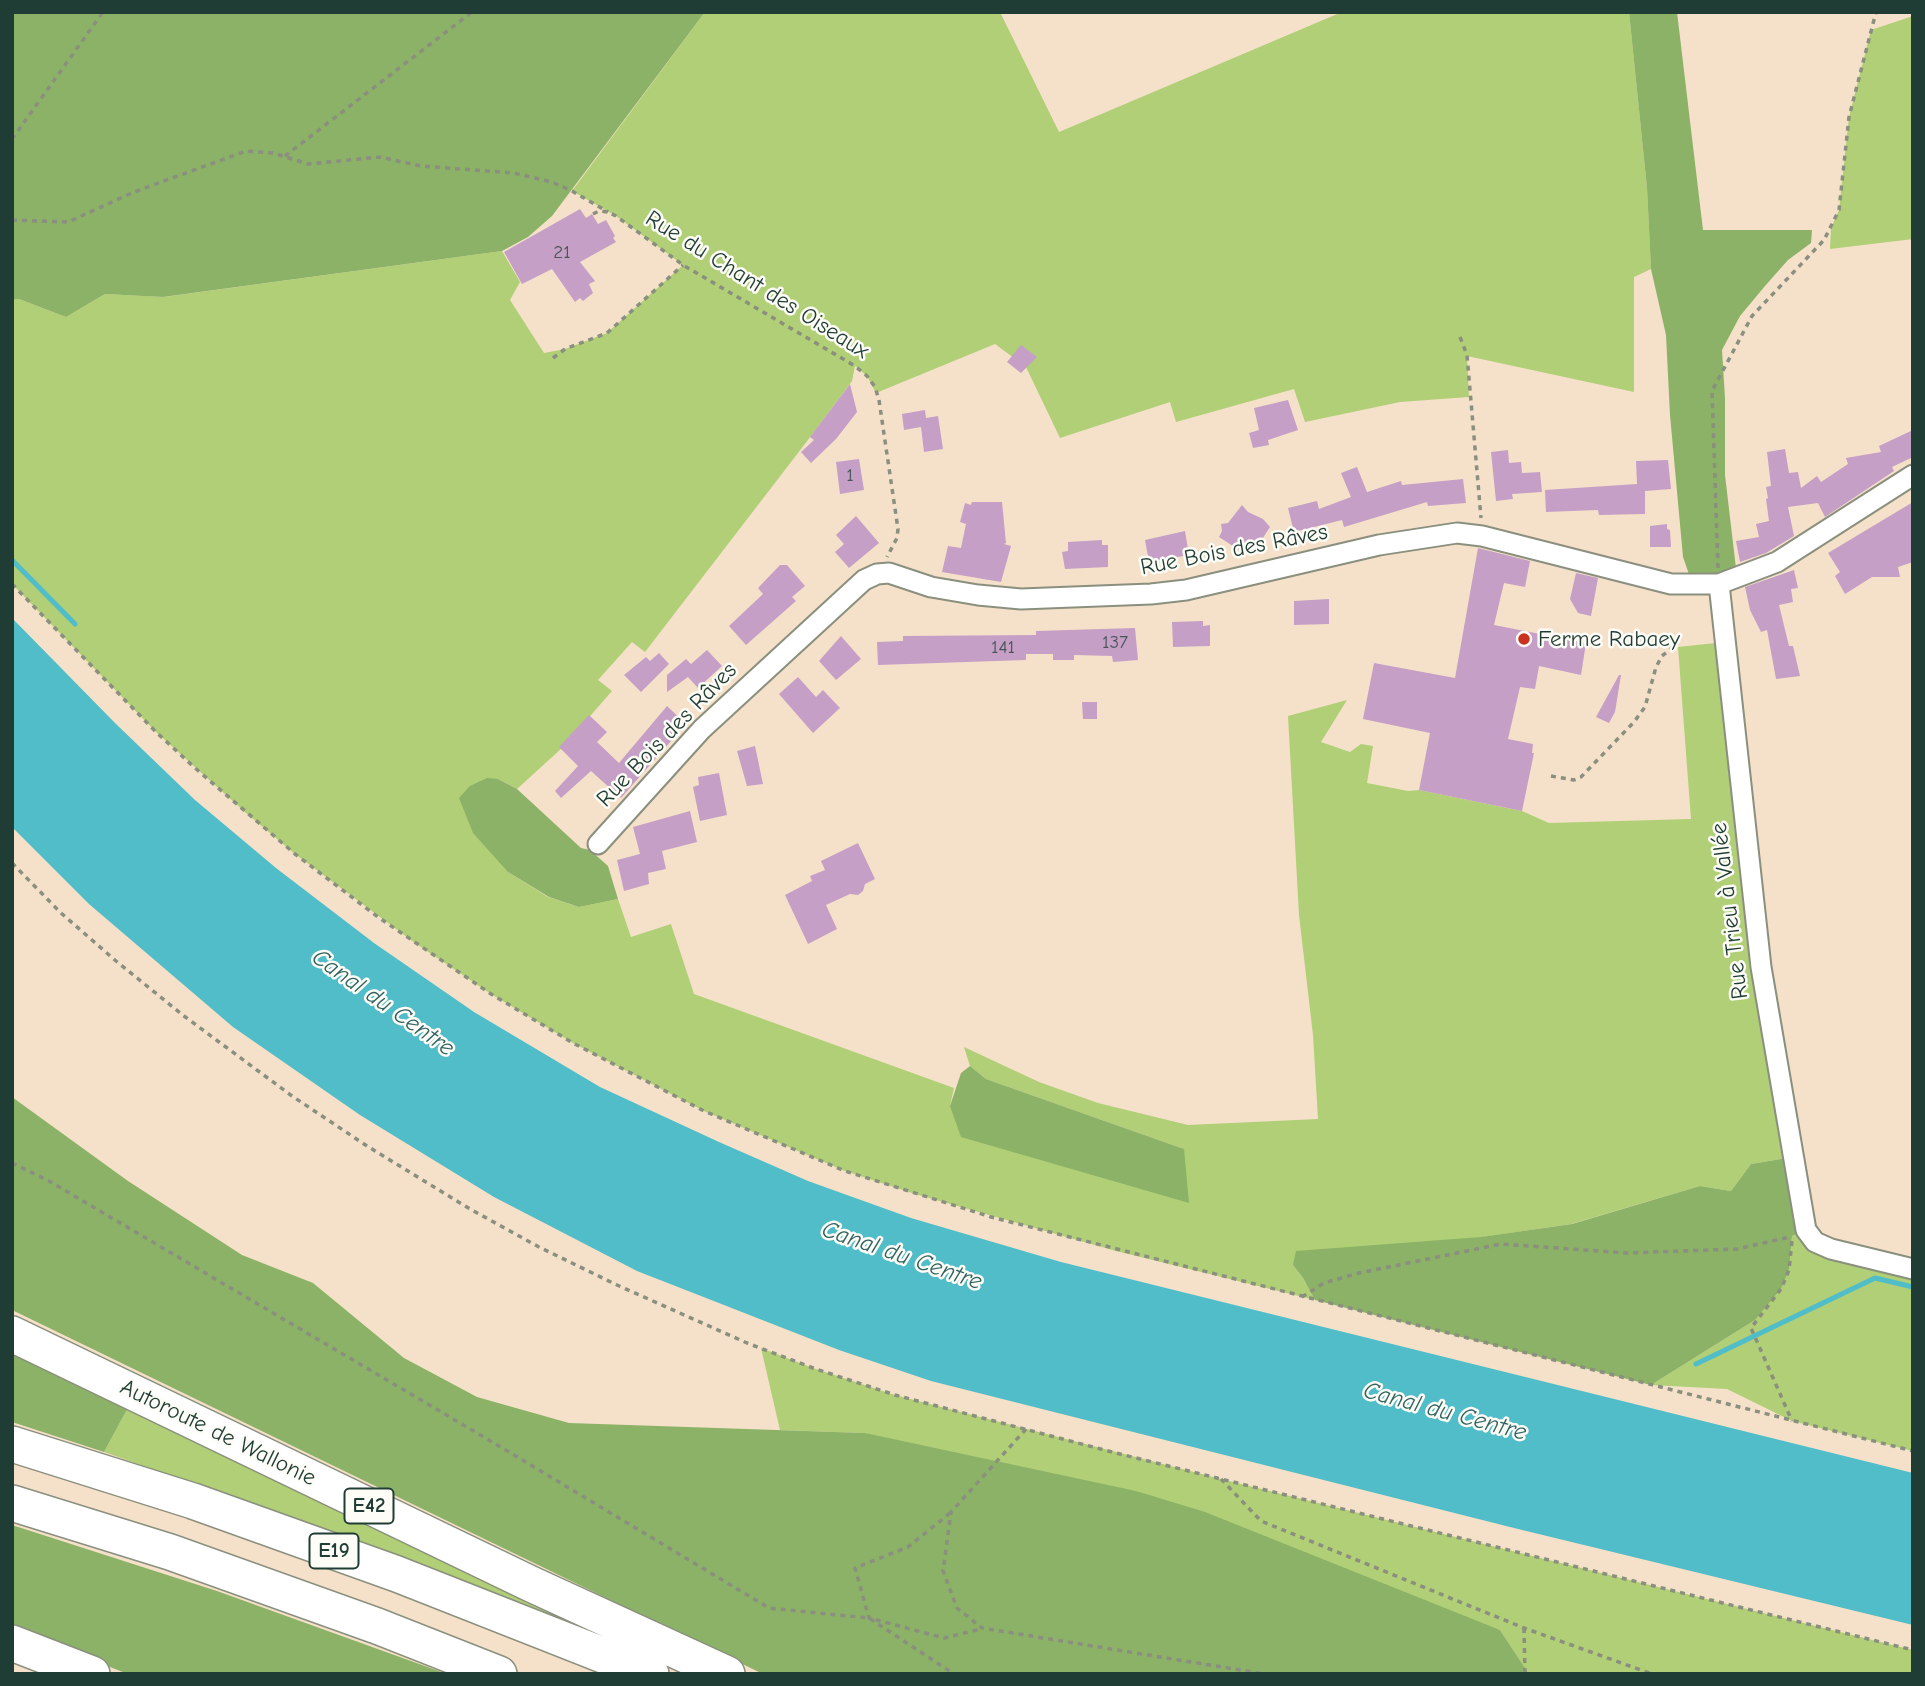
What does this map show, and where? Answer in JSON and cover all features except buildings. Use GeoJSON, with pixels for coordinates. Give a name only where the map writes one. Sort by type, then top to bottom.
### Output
{"type":"FeatureCollection","features":[{"type":"Feature","properties":{"kind":"highway","name":"Autoroute de Wallonie"},"geometry":{"type":"LineString","coordinates":[[12,1334],[531,1584],[727,1674]]}},
{"type":"Feature","properties":{"kind":"highway","name":"E19"},"geometry":{"type":"LineString","coordinates":[[12,1444],[193,1501],[397,1574],[650,1674]]}},
{"type":"Feature","properties":{"kind":"highway","name":"E19"},"geometry":{"type":"LineString","coordinates":[[12,1503],[196,1562],[377,1626],[499,1674]]}},
{"type":"Feature","properties":{"kind":"highway"},"geometry":{"type":"LineString","coordinates":[[12,1643],[92,1674]]}},
{"type":"Feature","properties":{"kind":"street","name":"Rue Bois des Râves"},"geometry":{"type":"LineString","coordinates":[[598,844],[702,729],[864,580],[877,573],[889,573],[931,587],[999,597],[1054,599],[1138,595],[1186,590],[1417,539],[1457,533],[1482,536],[1671,584],[1719,584],[1777,562],[1913,474]]}},
{"type":"Feature","properties":{"kind":"street","name":"Rue Trieu à Vallée"},"geometry":{"type":"LineString","coordinates":[[1719,584],[1761,967],[1799,1233]]}},
{"type":"Feature","properties":{"kind":"street"},"geometry":{"type":"LineString","coordinates":[[1799,1233],[1831,1249],[1913,1269]]}},
{"type":"Feature","properties":{"kind":"path"},"geometry":{"type":"LineString","coordinates":[[12,139],[103,12]]}},
{"type":"Feature","properties":{"kind":"path"},"geometry":{"type":"LineString","coordinates":[[284,157],[472,12]]}},
{"type":"Feature","properties":{"kind":"path"},"geometry":{"type":"LineString","coordinates":[[1719,584],[1712,391],[1752,316],[1824,240],[1839,210],[1849,117],[1876,12]]}},
{"type":"Feature","properties":{"kind":"path","name":"Rue du Chant des Oiseaux"},"geometry":{"type":"LineString","coordinates":[[12,220],[68,222],[134,192],[246,151],[274,153],[308,164],[380,156],[421,166],[514,173],[552,182],[608,212],[683,265],[855,366],[875,387],[898,529],[893,548],[877,573]]}},
{"type":"Feature","properties":{"kind":"path"},"geometry":{"type":"LineString","coordinates":[[593,214],[599,211],[608,212]]}},
{"type":"Feature","properties":{"kind":"path"},"geometry":{"type":"LineString","coordinates":[[553,358],[565,349],[607,333],[683,265]]}},
{"type":"Feature","properties":{"kind":"path"},"geometry":{"type":"LineString","coordinates":[[1460,337],[1466,355],[1482,536]]}},
{"type":"Feature","properties":{"kind":"path"},"geometry":{"type":"LineString","coordinates":[[12,584],[156,732],[295,854],[415,943],[491,994],[573,1043],[704,1111],[845,1171],[992,1217],[1913,1451]]}},
{"type":"Feature","properties":{"kind":"path"},"geometry":{"type":"LineString","coordinates":[[1551,776],[1574,780],[1581,777],[1634,722],[1645,707],[1656,667],[1662,656],[1678,643]]}},
{"type":"Feature","properties":{"kind":"path"},"geometry":{"type":"LineString","coordinates":[[12,863],[61,913],[184,1017],[292,1096],[378,1153],[470,1209],[617,1285],[747,1343],[895,1395],[1221,1479],[1913,1650]]}},
{"type":"Feature","properties":{"kind":"path"},"geometry":{"type":"LineString","coordinates":[[12,1163],[49,1181],[769,1608],[869,1618],[944,1638],[982,1628],[1265,1674]]}},
{"type":"Feature","properties":{"kind":"path"},"geometry":{"type":"LineString","coordinates":[[1301,1297],[1324,1283],[1359,1273],[1501,1244],[1627,1253],[1737,1249],[1799,1233],[1781,1289],[1751,1328],[1792,1421]]}},
{"type":"Feature","properties":{"kind":"path"},"geometry":{"type":"LineString","coordinates":[[954,1674],[869,1618],[855,1567],[908,1548],[951,1512],[1027,1429]]}},
{"type":"Feature","properties":{"kind":"path"},"geometry":{"type":"LineString","coordinates":[[1221,1479],[1261,1521],[1524,1628],[1652,1674]]}},
{"type":"Feature","properties":{"kind":"path"},"geometry":{"type":"LineString","coordinates":[[951,1512],[943,1571],[957,1608],[982,1628]]}},
{"type":"Feature","properties":{"kind":"path"},"geometry":{"type":"LineString","coordinates":[[1524,1628],[1525,1674]]}},
{"type":"Feature","properties":{"kind":"green space"},"geometry":{"type":"Polygon","coordinates":[[[12,12],[705,12],[552,216],[528,237],[502,251],[163,297],[105,294],[66,317],[19,299],[12,300],[12,12]]]}},
{"type":"Feature","properties":{"kind":"green space"},"geometry":{"type":"Polygon","coordinates":[[[705,12],[1000,12],[1059,132],[1342,12],[1629,12],[1647,188],[1651,269],[1634,277],[1634,392],[1467,356],[1469,397],[1400,402],[1305,422],[1294,389],[1176,422],[1170,402],[1060,438],[1026,367],[995,344],[876,393],[867,376],[855,366],[852,381],[645,652],[632,642],[598,680],[612,691],[562,748],[517,789],[498,779],[508,872],[548,897],[579,907],[618,899],[631,937],[671,924],[694,994],[954,1088],[950,1106],[1184,1149],[986,1079],[970,1066],[964,1047],[1039,1082],[1098,1103],[1188,1125],[1318,1119],[1313,1035],[1299,915],[1288,716],[1347,700],[1321,742],[1350,752],[1361,744],[1373,746],[1367,783],[1408,791],[1419,790],[1522,811],[1549,823],[1691,819],[1678,647],[1725,642],[1793,1157],[1751,1164],[1731,1191],[1700,1186],[1571,1224],[1293,1265],[1315,1300],[1116,1251],[915,1194],[845,1171],[704,1111],[573,1043],[491,994],[415,943],[295,854],[246,813],[156,732],[12,584],[12,300],[19,299],[66,317],[105,294],[164,297],[502,251],[520,282],[510,300],[544,353],[565,349],[607,333],[683,265],[616,216],[572,191],[705,12]]]}},
{"type":"Feature","properties":{"kind":"green space"},"geometry":{"type":"Polygon","coordinates":[[[1629,12],[1677,12],[1703,230],[1812,230],[1811,243],[1788,260],[1740,316],[1722,350],[1725,475],[1737,577],[1692,583],[1683,557],[1670,415],[1666,335],[1651,269],[1647,188],[1629,12]]]}},
{"type":"Feature","properties":{"kind":"green space"},"geometry":{"type":"Polygon","coordinates":[[[1913,16],[1913,239],[1830,249],[1831,228],[1839,210],[1849,117],[1871,30],[1913,16]]]}},
{"type":"Feature","properties":{"kind":"green space"},"geometry":{"type":"Polygon","coordinates":[[[487,778],[498,779],[517,789],[581,848],[590,850],[608,866],[618,899],[579,907],[549,897],[508,872],[473,833],[459,798],[470,786],[487,778]]]}},
{"type":"Feature","properties":{"kind":"green space"},"geometry":{"type":"Polygon","coordinates":[[[970,1066],[986,1079],[1184,1149],[1189,1203],[961,1137],[950,1106],[961,1073],[970,1066]]]}},
{"type":"Feature","properties":{"kind":"green space"},"geometry":{"type":"Polygon","coordinates":[[[12,1097],[128,1181],[242,1255],[313,1283],[404,1358],[477,1397],[569,1423],[865,1433],[1136,1491],[1205,1512],[1500,1630],[1529,1674],[763,1674],[12,1310],[12,1097]]]}},
{"type":"Feature","properties":{"kind":"green space"},"geometry":{"type":"Polygon","coordinates":[[[1793,1157],[1806,1230],[1792,1236],[1789,1270],[1781,1289],[1755,1320],[1651,1385],[1315,1300],[1293,1265],[1296,1251],[1481,1237],[1572,1224],[1700,1186],[1731,1191],[1751,1164],[1793,1157]]]}},
{"type":"Feature","properties":{"kind":"green space"},"geometry":{"type":"Polygon","coordinates":[[[1806,1230],[1913,1269],[1913,1451],[1792,1421],[1727,1389],[1651,1385],[1755,1320],[1781,1289],[1789,1270],[1792,1236],[1806,1230]]]}},
{"type":"Feature","properties":{"kind":"green space"},"geometry":{"type":"Polygon","coordinates":[[[12,1346],[130,1404],[104,1452],[12,1422],[12,1346]]]}},
{"type":"Feature","properties":{"kind":"green space"},"geometry":{"type":"Polygon","coordinates":[[[761,1348],[895,1395],[1221,1479],[1913,1650],[1913,1674],[1529,1674],[1500,1630],[865,1433],[780,1430],[761,1348]]]}},
{"type":"Feature","properties":{"kind":"green space"},"geometry":{"type":"Polygon","coordinates":[[[130,1404],[592,1631],[408,1559],[104,1452],[130,1404]]]}},
{"type":"Feature","properties":{"kind":"green space"},"geometry":{"type":"Polygon","coordinates":[[[12,1525],[217,1591],[447,1674],[128,1674],[12,1629],[12,1525]]]}},
{"type":"Feature","properties":{"kind":"water","name":"Canal du Centre"},"geometry":{"type":"Polygon","coordinates":[[[12,618],[195,800],[276,868],[374,943],[474,1012],[600,1087],[808,1181],[911,1218],[1061,1262],[1913,1473],[1913,1625],[931,1381],[839,1350],[637,1271],[494,1197],[360,1115],[233,1027],[89,904],[12,827],[12,618]]]}},
{"type":"Feature","properties":{"kind":"waterway"},"geometry":{"type":"LineString","coordinates":[[12,560],[75,624]]}},
{"type":"Feature","properties":{"kind":"waterway"},"geometry":{"type":"LineString","coordinates":[[1696,1364],[1875,1278],[1913,1287]]}},
{"type":"Feature","properties":{"kind":"place","name":"Ferme Rabaey"},"geometry":{"type":"Point","coordinates":[1524,639]}}]}
